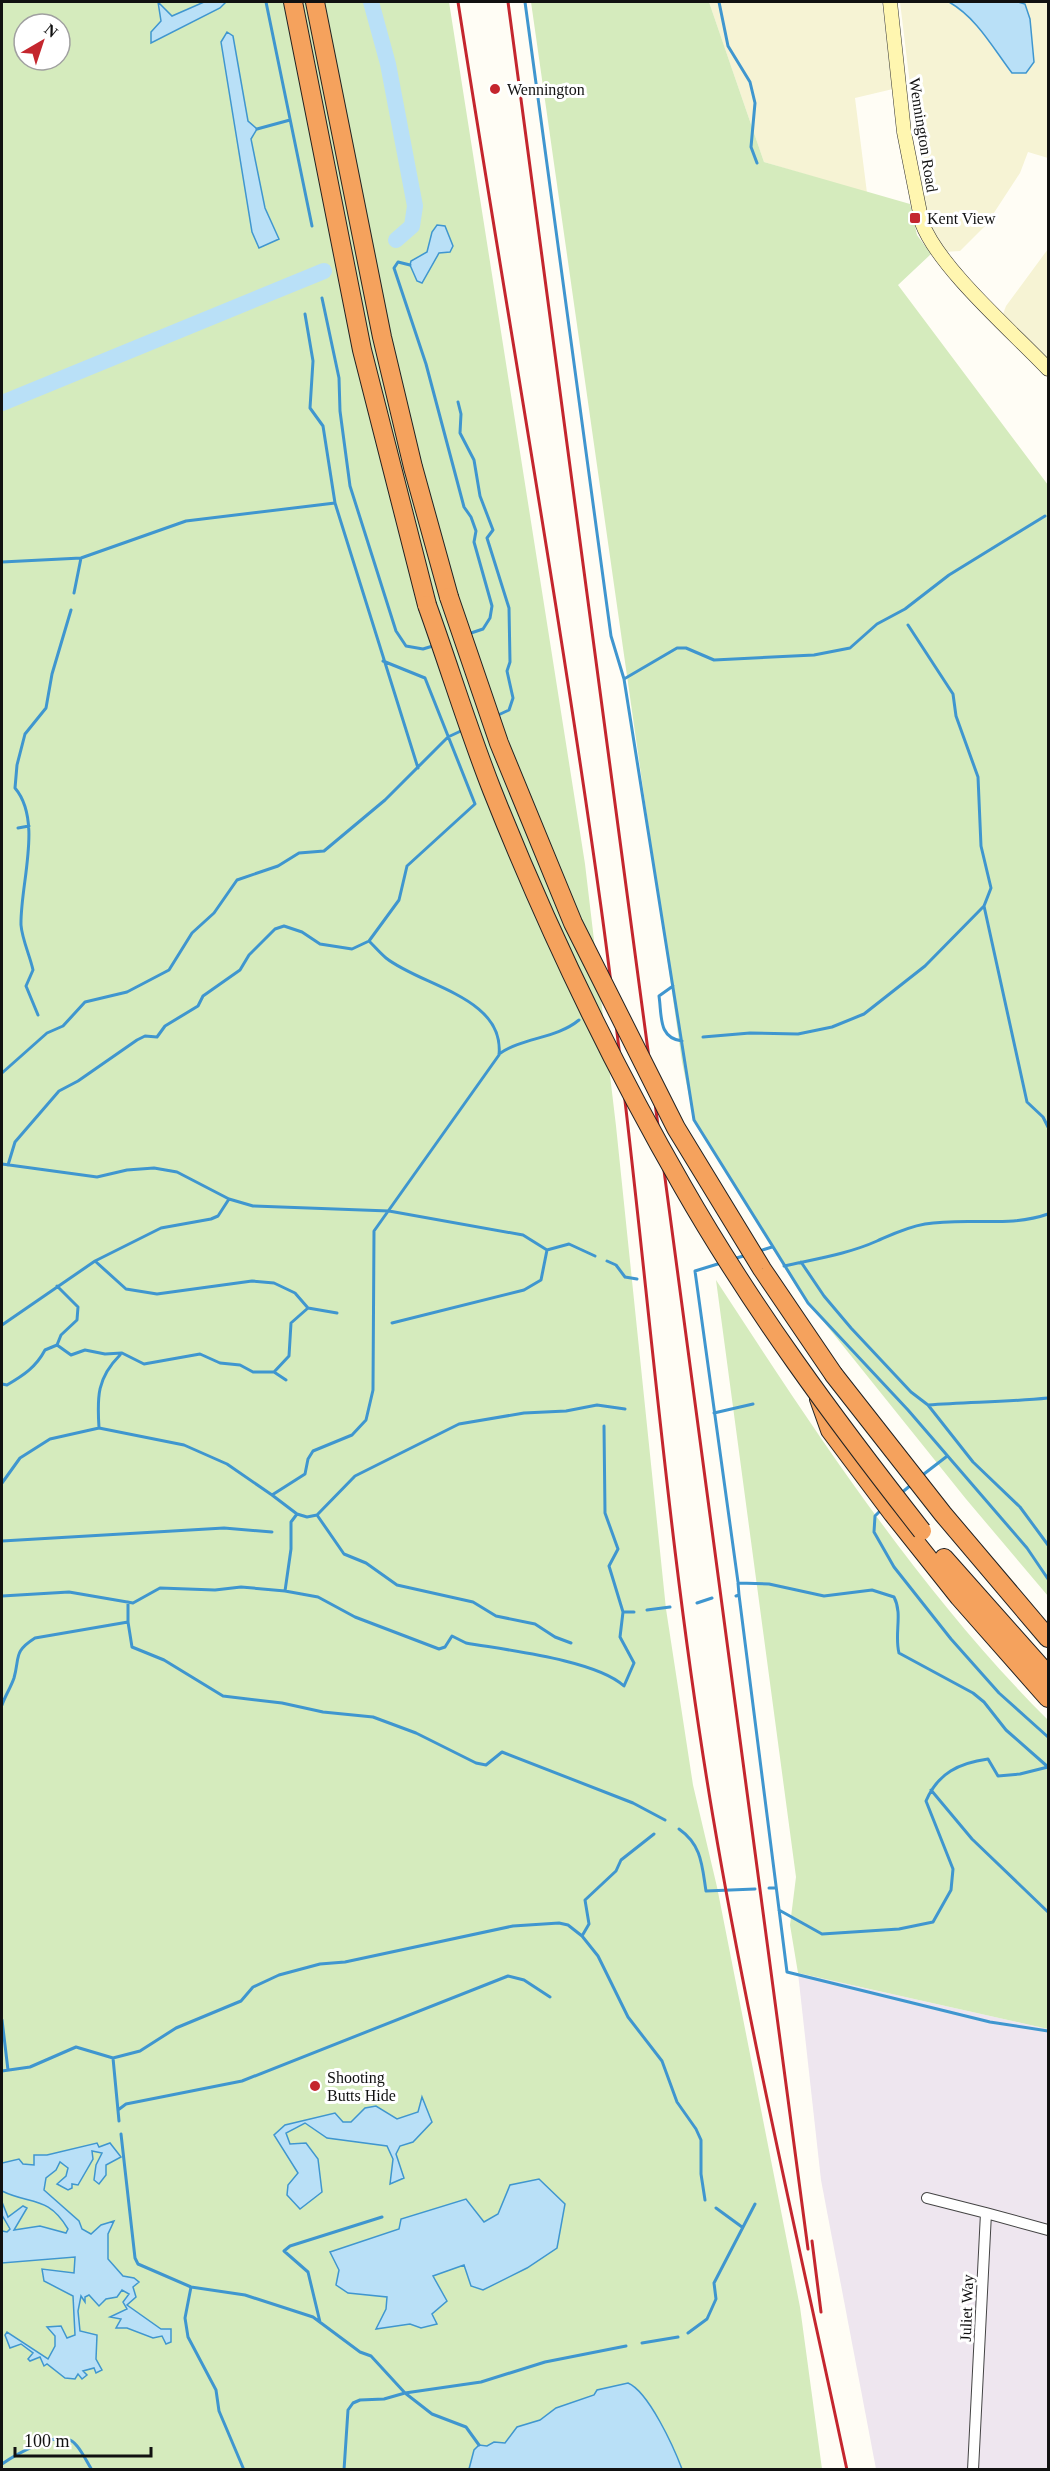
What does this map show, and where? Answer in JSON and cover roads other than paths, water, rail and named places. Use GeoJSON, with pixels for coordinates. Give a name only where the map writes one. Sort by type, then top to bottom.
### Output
{"type":"FeatureCollection","features":[{"type":"Feature","properties":{"kind":"highway"},"geometry":{"type":"LineString","coordinates":[[293,2],[362,350],[428,605],[492,790],[550,928],[682,1187],[748,1293],[959,1597],[1048,1698]]}},
{"type":"Feature","properties":{"kind":"highway"},"geometry":{"type":"LineString","coordinates":[[315,2],[382,337],[413,467],[449,597],[499,743],[573,923],[676,1128],[762,1269],[834,1375],[943,1514],[1048,1638]]}},
{"type":"Feature","properties":{"kind":"highway"},"geometry":{"type":"LineString","coordinates":[[917,1535],[962,1580],[1048,1675]]}},
{"type":"Feature","properties":{"kind":"highway"},"geometry":{"type":"LineString","coordinates":[[994,1576],[1048,1621]]}},
{"type":"Feature","properties":{"kind":"main road","name":"Wennington Road"},"geometry":{"type":"LineString","coordinates":[[890,2],[904,132],[915,190],[927,235],[948,264],[1048,369]]}},
{"type":"Feature","properties":{"kind":"street"},"geometry":{"type":"LineString","coordinates":[[927,2198],[1048,2230]]}},
{"type":"Feature","properties":{"kind":"street","name":"Juliet Way"},"geometry":{"type":"LineString","coordinates":[[973,2469],[986,2213]]}},
{"type":"Feature","properties":{"kind":"water"},"geometry":{"type":"Polygon","coordinates":[[[158,2],[172,16],[204,2],[226,2],[220,8],[151,43],[151,32],[161,21],[158,2]]]}},
{"type":"Feature","properties":{"kind":"water"},"geometry":{"type":"Polygon","coordinates":[[[949,2],[1018,2],[1025,4],[1030,19],[1034,62],[1026,73],[1012,73],[976,25],[949,2]]]}},
{"type":"Feature","properties":{"kind":"water"},"geometry":{"type":"Polygon","coordinates":[[[227,32],[233,36],[248,121],[257,129],[251,139],[265,208],[279,239],[259,248],[252,232],[221,42],[227,32]]]}},
{"type":"Feature","properties":{"kind":"water"},"geometry":{"type":"Polygon","coordinates":[[[437,225],[445,226],[453,246],[450,252],[439,253],[422,283],[417,281],[410,265],[411,261],[427,252],[432,232],[437,225]]]}},
{"type":"Feature","properties":{"kind":"water"},"geometry":{"type":"Polygon","coordinates":[[[422,2097],[432,2122],[413,2142],[400,2146],[396,2154],[404,2178],[390,2184],[393,2159],[387,2146],[327,2138],[305,2123],[286,2133],[290,2144],[306,2143],[318,2159],[322,2192],[300,2209],[287,2195],[288,2185],[298,2173],[274,2135],[285,2125],[335,2113],[343,2122],[351,2122],[365,2108],[376,2106],[397,2119],[418,2112],[422,2097]]]}},
{"type":"Feature","properties":{"kind":"water"},"geometry":{"type":"Polygon","coordinates":[[[97,2143],[99,2147],[110,2143],[121,2157],[106,2165],[106,2175],[99,2184],[94,2180],[96,2165],[102,2153],[92,2151],[93,2159],[78,2185],[72,2184],[72,2188],[68,2190],[57,2184],[66,2176],[68,2168],[60,2162],[56,2170],[46,2178],[44,2190],[79,2221],[82,2229],[91,2234],[101,2225],[114,2221],[108,2234],[108,2259],[123,2276],[134,2278],[139,2282],[133,2287],[136,2297],[127,2305],[161,2329],[171,2329],[171,2342],[166,2344],[162,2336],[153,2338],[127,2328],[116,2328],[121,2319],[110,2317],[127,2309],[123,2302],[129,2294],[122,2290],[117,2297],[106,2299],[99,2306],[89,2295],[85,2297],[85,2302],[81,2296],[78,2311],[80,2331],[97,2335],[96,2359],[102,2370],[96,2373],[94,2368],[83,2371],[87,2375],[82,2379],[78,2374],[75,2379],[65,2378],[47,2364],[44,2366],[40,2357],[30,2361],[28,2359],[33,2353],[21,2344],[10,2348],[5,2335],[7,2332],[48,2359],[55,2346],[55,2336],[47,2327],[61,2326],[67,2338],[75,2335],[73,2296],[44,2281],[42,2269],[74,2273],[75,2257],[2,2263],[2,2231],[7,2232],[10,2229],[2,2215],[2,2202],[8,2217],[23,2206],[27,2208],[14,2230],[40,2226],[66,2233],[68,2229],[61,2218],[46,2206],[2,2191],[2,2163],[19,2159],[23,2164],[34,2165],[34,2155],[47,2155],[97,2143]]]}},
{"type":"Feature","properties":{"kind":"water"},"geometry":{"type":"Polygon","coordinates":[[[539,2179],[565,2204],[557,2248],[527,2268],[483,2290],[471,2286],[464,2265],[433,2276],[447,2301],[432,2314],[437,2324],[421,2328],[410,2324],[376,2329],[386,2309],[387,2297],[348,2293],[336,2285],[339,2270],[330,2252],[399,2229],[401,2219],[466,2199],[484,2222],[498,2214],[510,2185],[539,2179]]]}},
{"type":"Feature","properties":{"kind":"water"},"geometry":{"type":"Polygon","coordinates":[[[628,2383],[636,2388],[652,2409],[682,2469],[469,2469],[474,2450],[479,2445],[487,2446],[494,2442],[505,2443],[517,2427],[540,2420],[556,2408],[594,2395],[597,2390],[628,2383]]]}},
{"type":"Feature","properties":{"kind":"waterway"},"geometry":{"type":"LineString","coordinates":[[266,2],[312,226]]}},
{"type":"Feature","properties":{"kind":"waterway"},"geometry":{"type":"LineString","coordinates":[[371,2],[388,64],[415,206],[412,226],[396,240]]}},
{"type":"Feature","properties":{"kind":"waterway"},"geometry":{"type":"LineString","coordinates":[[525,2],[611,636],[624,679],[694,1120],[808,1303],[908,1410],[1027,1548],[1048,1579]]}},
{"type":"Feature","properties":{"kind":"waterway"},"geometry":{"type":"LineString","coordinates":[[719,2],[728,46],[750,82],[755,103],[751,147],[757,163]]}},
{"type":"Feature","properties":{"kind":"waterway"},"geometry":{"type":"LineString","coordinates":[[257,129],[290,120]]}},
{"type":"Feature","properties":{"kind":"waterway"},"geometry":{"type":"LineString","coordinates":[[410,265],[398,262],[394,268],[426,364],[464,507],[476,531],[474,542],[492,606],[490,618],[483,629],[468,634]]}},
{"type":"Feature","properties":{"kind":"waterway"},"geometry":{"type":"LineString","coordinates":[[2,403],[324,271]]}},
{"type":"Feature","properties":{"kind":"waterway"},"geometry":{"type":"LineString","coordinates":[[322,298],[339,378],[340,411],[350,486],[396,631],[406,646],[423,649],[436,645]]}},
{"type":"Feature","properties":{"kind":"waterway"},"geometry":{"type":"LineString","coordinates":[[305,314],[313,361],[310,408],[323,426],[335,503],[418,768]]}},
{"type":"Feature","properties":{"kind":"waterway"},"geometry":{"type":"LineString","coordinates":[[458,402],[461,414],[460,433],[474,460],[480,496],[493,530],[487,538],[509,608],[510,662],[507,671],[513,698],[509,710],[496,716]]}},
{"type":"Feature","properties":{"kind":"waterway"},"geometry":{"type":"LineString","coordinates":[[2,562],[81,558],[186,521],[335,503]]}},
{"type":"Feature","properties":{"kind":"waterway"},"geometry":{"type":"LineString","coordinates":[[624,679],[677,648],[686,648],[714,660],[814,655],[850,648],[877,624],[905,609],[949,575],[1045,516]]}},
{"type":"Feature","properties":{"kind":"waterway"},"geometry":{"type":"LineString","coordinates":[[74,593],[81,558]]}},
{"type":"Feature","properties":{"kind":"waterway"},"geometry":{"type":"LineString","coordinates":[[38,1015],[26,986],[33,970],[21,925],[28,854],[28,818],[15,788],[17,765],[25,734],[46,708],[52,674],[71,610]]}},
{"type":"Feature","properties":{"kind":"waterway"},"geometry":{"type":"LineString","coordinates":[[703,1037],[750,1033],[798,1034],[832,1027],[864,1014],[925,966],[984,906],[991,888],[981,846],[978,777],[956,716],[953,694],[908,625]]}},
{"type":"Feature","properties":{"kind":"waterway"},"geometry":{"type":"LineString","coordinates":[[8,1165],[15,1142],[59,1091],[78,1081],[137,1040],[145,1036],[157,1037],[165,1026],[198,1006],[203,996],[240,970],[249,955],[275,929],[284,926],[302,932],[320,944],[352,949],[369,941],[399,900],[407,866],[475,804],[425,678],[383,661]]}},
{"type":"Feature","properties":{"kind":"waterway"},"geometry":{"type":"LineString","coordinates":[[47,1033],[63,1026],[85,1002],[127,992],[169,970],[192,933],[214,913],[237,880],[278,866],[299,853],[324,851],[385,800],[448,737],[463,730]]}},
{"type":"Feature","properties":{"kind":"waterway"},"geometry":{"type":"LineString","coordinates":[[18,828],[29,826]]}},
{"type":"Feature","properties":{"kind":"waterway"},"geometry":{"type":"LineString","coordinates":[[984,906],[1027,1102],[1043,1117],[1048,1127]]}},
{"type":"Feature","properties":{"kind":"waterway"},"geometry":{"type":"LineString","coordinates":[[2,1483],[20,1458],[50,1439],[99,1428],[184,1445],[227,1464],[272,1495],[305,1474],[308,1459],[313,1451],[352,1435],[366,1420],[373,1390],[374,1231],[499,1055],[497,1035],[489,1019],[475,1006],[458,995],[401,968],[386,958],[369,941]]}},
{"type":"Feature","properties":{"kind":"waterway"},"geometry":{"type":"LineString","coordinates":[[673,986],[659,996],[661,1018],[669,1036],[682,1041]]}},
{"type":"Feature","properties":{"kind":"waterway"},"geometry":{"type":"LineString","coordinates":[[499,1054],[518,1044],[560,1031],[579,1020]]}},
{"type":"Feature","properties":{"kind":"waterway"},"geometry":{"type":"LineString","coordinates":[[2,1073],[47,1033]]}},
{"type":"Feature","properties":{"kind":"waterway"},"geometry":{"type":"LineString","coordinates":[[2,1164],[97,1177],[127,1170],[154,1168],[177,1172],[229,1199],[253,1206],[389,1211],[523,1235],[547,1250],[569,1244],[595,1256]]}},
{"type":"Feature","properties":{"kind":"waterway"},"geometry":{"type":"LineString","coordinates":[[2,1325],[95,1261],[161,1228],[218,1216],[229,1199]]}},
{"type":"Feature","properties":{"kind":"waterway"},"geometry":{"type":"LineString","coordinates":[[784,1266],[866,1246],[906,1229],[925,1224],[1018,1220],[1048,1214]]}},
{"type":"Feature","properties":{"kind":"waterway"},"geometry":{"type":"LineString","coordinates":[[759,1251],[772,1247]]}},
{"type":"Feature","properties":{"kind":"waterway"},"geometry":{"type":"LineString","coordinates":[[392,1323],[524,1290],[541,1280],[547,1250]]}},
{"type":"Feature","properties":{"kind":"waterway"},"geometry":{"type":"LineString","coordinates":[[733,1259],[747,1255]]}},
{"type":"Feature","properties":{"kind":"waterway"},"geometry":{"type":"LineString","coordinates":[[95,1261],[126,1289],[157,1294],[252,1281],[274,1283],[295,1293],[308,1308],[337,1313]]}},
{"type":"Feature","properties":{"kind":"waterway"},"geometry":{"type":"LineString","coordinates":[[607,1261],[616,1265],[625,1277],[637,1279]]}},
{"type":"Feature","properties":{"kind":"waterway"},"geometry":{"type":"LineString","coordinates":[[801,1262],[824,1296],[851,1328],[911,1392],[928,1405],[973,1462],[1020,1507],[1048,1545]]}},
{"type":"Feature","properties":{"kind":"waterway"},"geometry":{"type":"LineString","coordinates":[[721,1263],[695,1271],[738,1582]]}},
{"type":"Feature","properties":{"kind":"waterway"},"geometry":{"type":"LineString","coordinates":[[57,1286],[78,1307],[77,1320],[61,1335],[57,1345],[71,1355],[85,1350],[105,1354],[122,1353],[144,1364],[200,1354],[220,1363],[240,1365],[253,1372],[274,1372],[286,1380]]}},
{"type":"Feature","properties":{"kind":"waterway"},"geometry":{"type":"LineString","coordinates":[[274,1372],[289,1356],[291,1323],[308,1308]]}},
{"type":"Feature","properties":{"kind":"waterway"},"geometry":{"type":"LineString","coordinates":[[2,1384],[7,1385],[24,1374],[34,1366],[45,1350],[57,1345]]}},
{"type":"Feature","properties":{"kind":"waterway"},"geometry":{"type":"LineString","coordinates":[[99,1428],[100,1388],[112,1363],[120,1355]]}},
{"type":"Feature","properties":{"kind":"waterway"},"geometry":{"type":"LineString","coordinates":[[928,1405],[1048,1398]]}},
{"type":"Feature","properties":{"kind":"waterway"},"geometry":{"type":"LineString","coordinates":[[714,1413],[753,1404]]}},
{"type":"Feature","properties":{"kind":"waterway"},"geometry":{"type":"LineString","coordinates":[[272,1495],[297,1514],[307,1517],[317,1515],[355,1476],[459,1424],[524,1413],[566,1411],[597,1405],[625,1409]]}},
{"type":"Feature","properties":{"kind":"waterway"},"geometry":{"type":"LineString","coordinates":[[2,1596],[69,1592],[133,1603],[160,1588],[215,1590],[241,1587],[285,1591],[318,1597],[355,1617],[439,1649],[445,1647],[452,1636],[466,1643],[550,1657],[593,1669],[624,1686],[634,1663],[620,1637],[623,1612],[609,1566],[618,1549],[605,1513],[604,1426]]}},
{"type":"Feature","properties":{"kind":"waterway"},"geometry":{"type":"LineString","coordinates":[[920,1477],[946,1457]]}},
{"type":"Feature","properties":{"kind":"waterway"},"geometry":{"type":"LineString","coordinates":[[900,1494],[911,1485]]}},
{"type":"Feature","properties":{"kind":"waterway"},"geometry":{"type":"LineString","coordinates":[[881,1510],[875,1516],[874,1532],[894,1567],[951,1639],[999,1693],[1048,1737]]}},
{"type":"Feature","properties":{"kind":"waterway"},"geometry":{"type":"LineString","coordinates":[[285,1591],[291,1549],[291,1522],[297,1514]]}},
{"type":"Feature","properties":{"kind":"waterway"},"geometry":{"type":"LineString","coordinates":[[317,1515],[344,1554],[366,1563],[397,1585],[473,1602],[496,1616],[535,1624],[555,1637],[571,1643]]}},
{"type":"Feature","properties":{"kind":"waterway"},"geometry":{"type":"LineString","coordinates":[[2,1541],[224,1528],[272,1532]]}},
{"type":"Feature","properties":{"kind":"waterway"},"geometry":{"type":"LineString","coordinates":[[736,1596],[739,1595],[738,1583],[769,1584],[824,1596],[872,1590],[894,1597],[898,1610],[899,1653],[973,1693],[984,1702],[1006,1730],[1048,1767]]}},
{"type":"Feature","properties":{"kind":"waterway"},"geometry":{"type":"LineString","coordinates":[[739,1595],[787,1972],[990,2022],[1048,2031]]}},
{"type":"Feature","properties":{"kind":"waterway"},"geometry":{"type":"LineString","coordinates":[[697,1603],[712,1598]]}},
{"type":"Feature","properties":{"kind":"waterway"},"geometry":{"type":"LineString","coordinates":[[128,1602],[128,1622]]}},
{"type":"Feature","properties":{"kind":"waterway"},"geometry":{"type":"LineString","coordinates":[[647,1610],[670,1607]]}},
{"type":"Feature","properties":{"kind":"waterway"},"geometry":{"type":"LineString","coordinates":[[623,1612],[634,1612]]}},
{"type":"Feature","properties":{"kind":"waterway"},"geometry":{"type":"LineString","coordinates":[[2,1705],[14,1678],[18,1655],[23,1647],[35,1638],[128,1622],[132,1647],[164,1660],[223,1696],[282,1703],[323,1712],[373,1717],[416,1733],[476,1763],[486,1765],[502,1752],[633,1803],[665,1820]]}},
{"type":"Feature","properties":{"kind":"waterway"},"geometry":{"type":"LineString","coordinates":[[779,1910],[822,1934],[899,1929],[933,1922],[951,1890],[953,1869],[926,1801],[931,1791],[943,1776],[968,1763],[988,1759],[998,1776],[1020,1774],[1048,1767]]}},
{"type":"Feature","properties":{"kind":"waterway"},"geometry":{"type":"LineString","coordinates":[[931,1790],[972,1839],[1048,1912]]}},
{"type":"Feature","properties":{"kind":"waterway"},"geometry":{"type":"LineString","coordinates":[[679,1829],[687,1835],[697,1849],[706,1891],[755,1889]]}},
{"type":"Feature","properties":{"kind":"waterway"},"geometry":{"type":"LineString","coordinates":[[582,1936],[589,1924],[585,1900],[616,1871],[621,1860],[654,1834]]}},
{"type":"Feature","properties":{"kind":"waterway"},"geometry":{"type":"LineString","coordinates":[[769,1888],[776,1888]]}},
{"type":"Feature","properties":{"kind":"waterway"},"geometry":{"type":"LineString","coordinates":[[2,2071],[30,2067],[76,2047],[113,2058],[140,2051],[176,2028],[241,2001],[253,1987],[279,1975],[320,1964],[345,1962],[513,1926],[559,1923],[568,1925],[582,1936],[598,1956],[628,2017],[662,2061],[677,2102],[701,2140],[701,2174],[705,2200]]}},
{"type":"Feature","properties":{"kind":"waterway"},"geometry":{"type":"LineString","coordinates":[[118,2110],[126,2104],[242,2081],[508,1976],[524,1980],[550,1997]]}},
{"type":"Feature","properties":{"kind":"waterway"},"geometry":{"type":"LineString","coordinates":[[2,2020],[8,2070]]}},
{"type":"Feature","properties":{"kind":"waterway"},"geometry":{"type":"LineString","coordinates":[[113,2058],[119,2121]]}},
{"type":"Feature","properties":{"kind":"waterway"},"geometry":{"type":"LineString","coordinates":[[121,2134],[135,2258],[138,2264],[191,2287],[245,2295],[313,2317],[360,2352],[371,2356],[405,2393],[432,2414],[466,2427],[479,2445]]}},
{"type":"Feature","properties":{"kind":"waterway"},"geometry":{"type":"LineString","coordinates":[[688,2333],[707,2319],[716,2299],[714,2283],[755,2204]]}},
{"type":"Feature","properties":{"kind":"waterway"},"geometry":{"type":"LineString","coordinates":[[716,2208],[742,2227]]}},
{"type":"Feature","properties":{"kind":"waterway"},"geometry":{"type":"LineString","coordinates":[[320,2322],[308,2272],[284,2251],[290,2246],[382,2217]]}},
{"type":"Feature","properties":{"kind":"waterway"},"geometry":{"type":"LineString","coordinates":[[191,2287],[185,2318],[188,2337],[216,2390],[219,2411],[244,2470]]}},
{"type":"Feature","properties":{"kind":"waterway"},"geometry":{"type":"LineString","coordinates":[[642,2343],[678,2337]]}},
{"type":"Feature","properties":{"kind":"waterway"},"geometry":{"type":"LineString","coordinates":[[344,2470],[348,2410],[353,2403],[360,2400],[384,2399],[405,2393],[481,2382],[545,2362],[626,2346]]}},
{"type":"Feature","properties":{"kind":"waterway"},"geometry":{"type":"LineString","coordinates":[[2,2464],[35,2446],[63,2438],[76,2445],[92,2470]]}},
{"type":"Feature","properties":{"kind":"railway"},"geometry":{"type":"LineString","coordinates":[[458,2],[550,567],[601,907],[616,1021],[666,1476],[695,1704],[727,1899],[847,2470]]}},
{"type":"Feature","properties":{"kind":"railway"},"geometry":{"type":"LineString","coordinates":[[508,2],[808,2249]]}},
{"type":"Feature","properties":{"kind":"railway"},"geometry":{"type":"LineString","coordinates":[[812,2241],[821,2312]]}},
{"type":"Feature","properties":{"kind":"place","name":"Wennington"},"geometry":{"type":"Point","coordinates":[495,89]}},
{"type":"Feature","properties":{"kind":"place","name":"Kent View"},"geometry":{"type":"Point","coordinates":[915,218]}},
{"type":"Feature","properties":{"kind":"place","name":"Shooting Butts Hide"},"geometry":{"type":"Point","coordinates":[315,2086]}}]}
